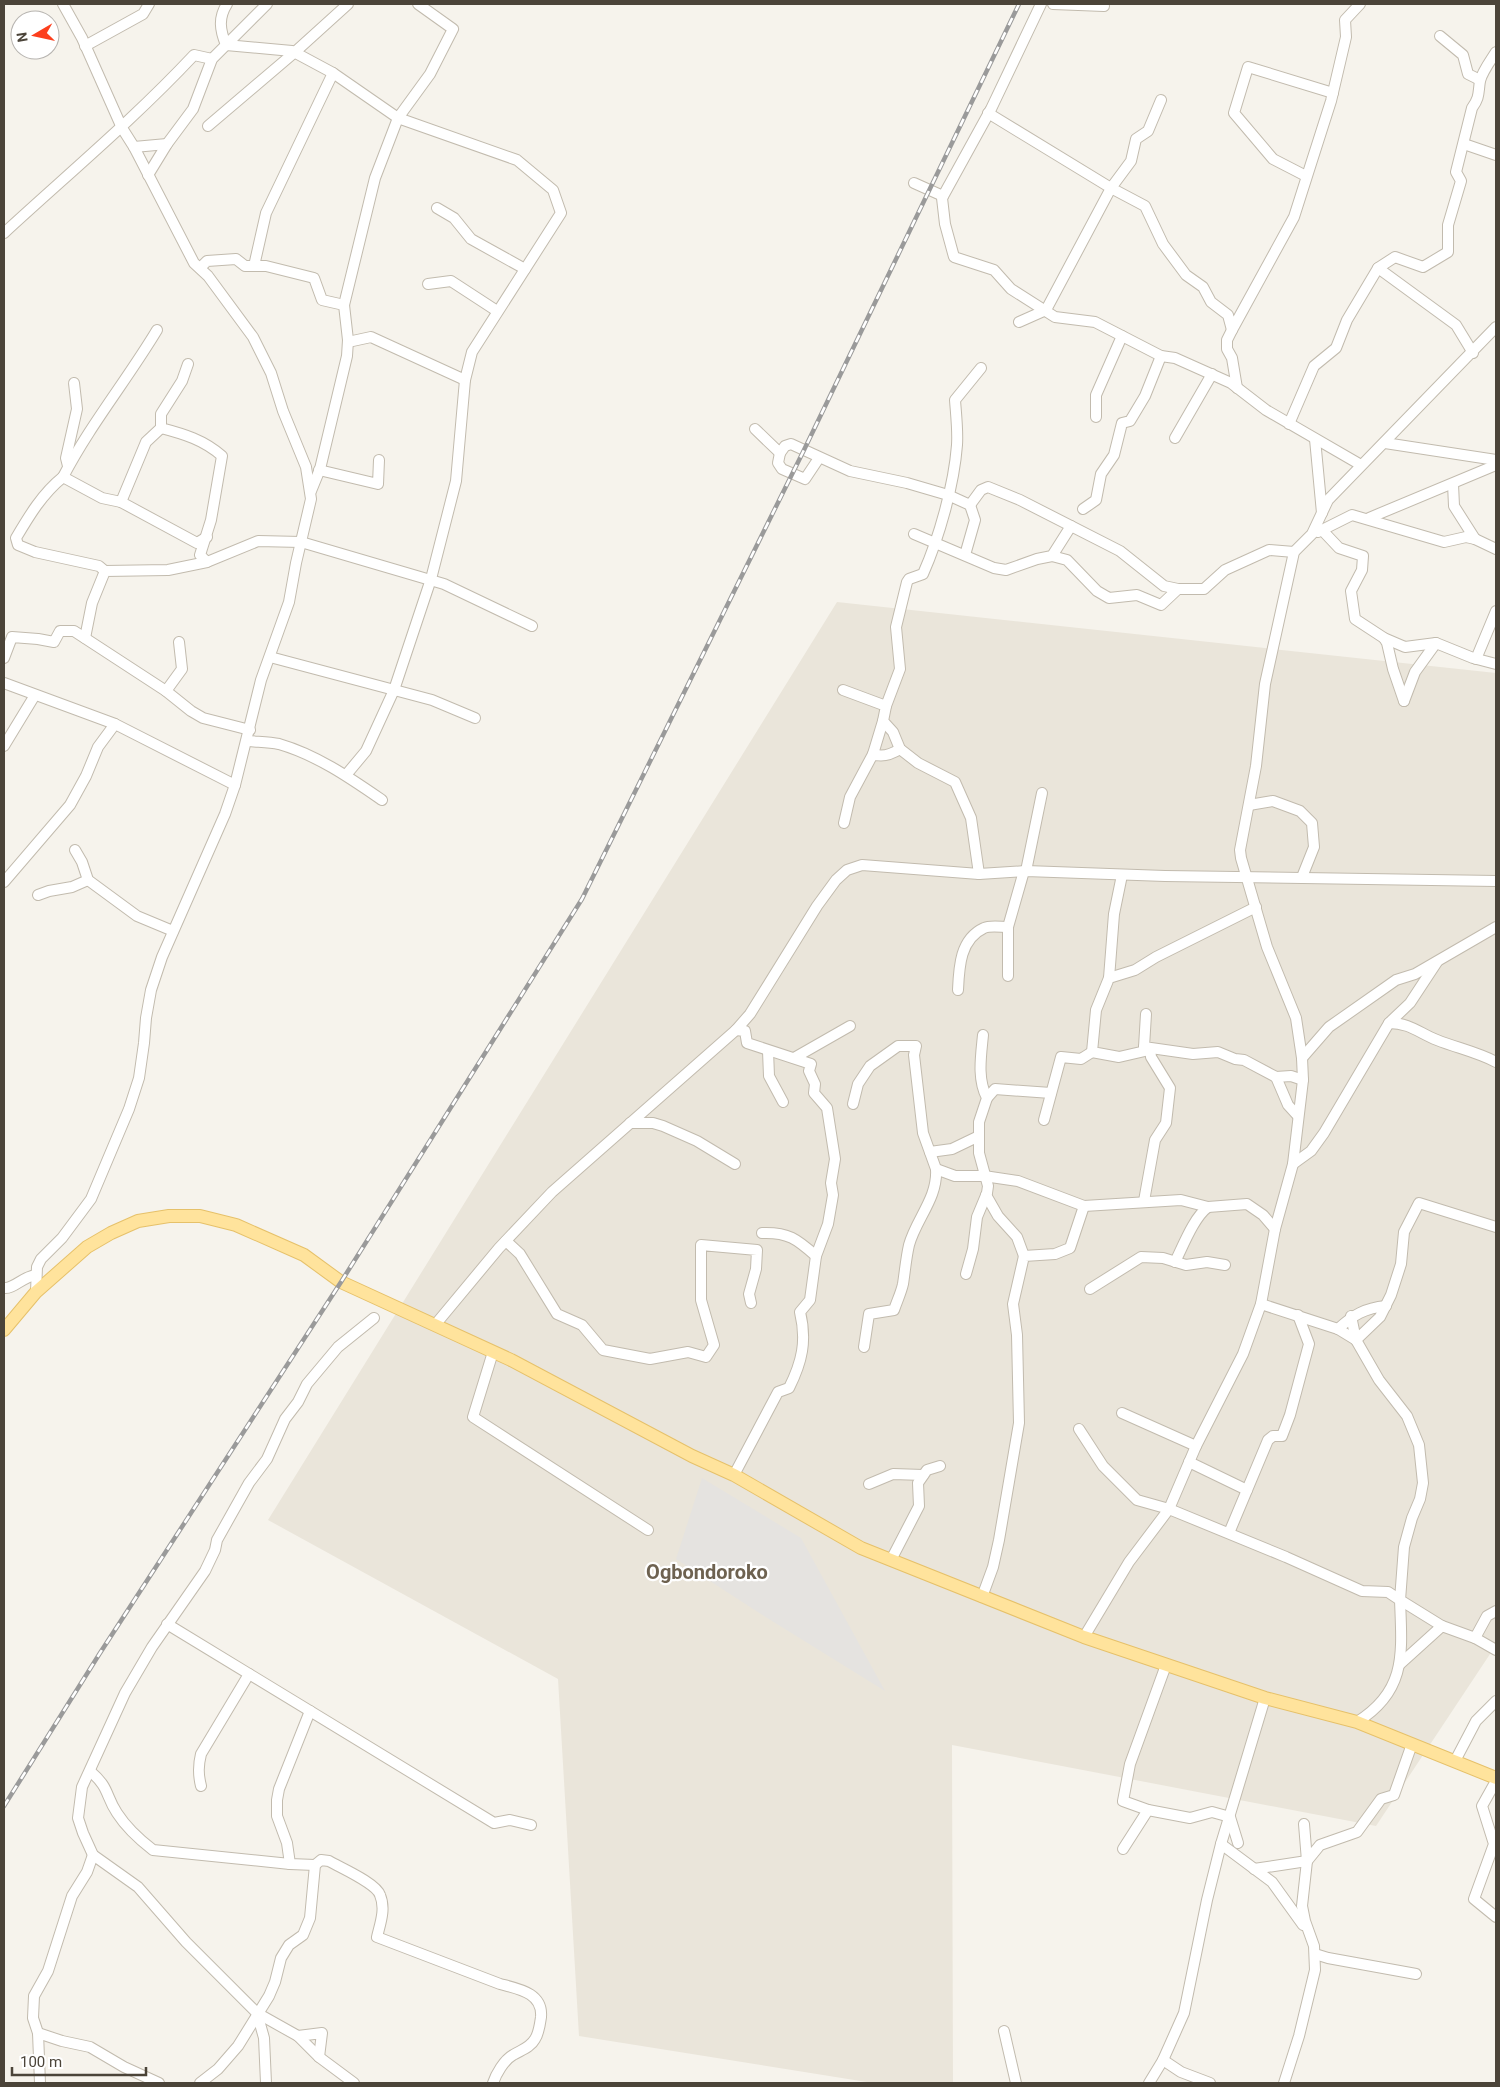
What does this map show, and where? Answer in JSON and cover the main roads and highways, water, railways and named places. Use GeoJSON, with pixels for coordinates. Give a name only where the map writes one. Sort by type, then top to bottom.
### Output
{"type":"FeatureCollection","features":[{"type":"Feature","properties":{"kind":"main road"},"geometry":{"type":"LineString","coordinates":[[4,1330],[36,1292],[87,1247],[111,1233],[138,1221],[169,1216],[200,1216],[236,1225],[304,1255],[341,1282],[494,1352],[692,1456],[734,1474],[861,1548],[1084,1637],[1265,1698],[1357,1722],[1455,1761],[1496,1780]]}},
{"type":"Feature","properties":{"kind":"railway"},"geometry":{"type":"LineString","coordinates":[[4,1806],[100,1653],[341,1282],[582,899],[804,450],[1019,4]]}},
{"type":"Feature","properties":{"kind":"district","name":"Ogbondoroko"},"geometry":{"type":"Point","coordinates":[707,1572]}}]}
